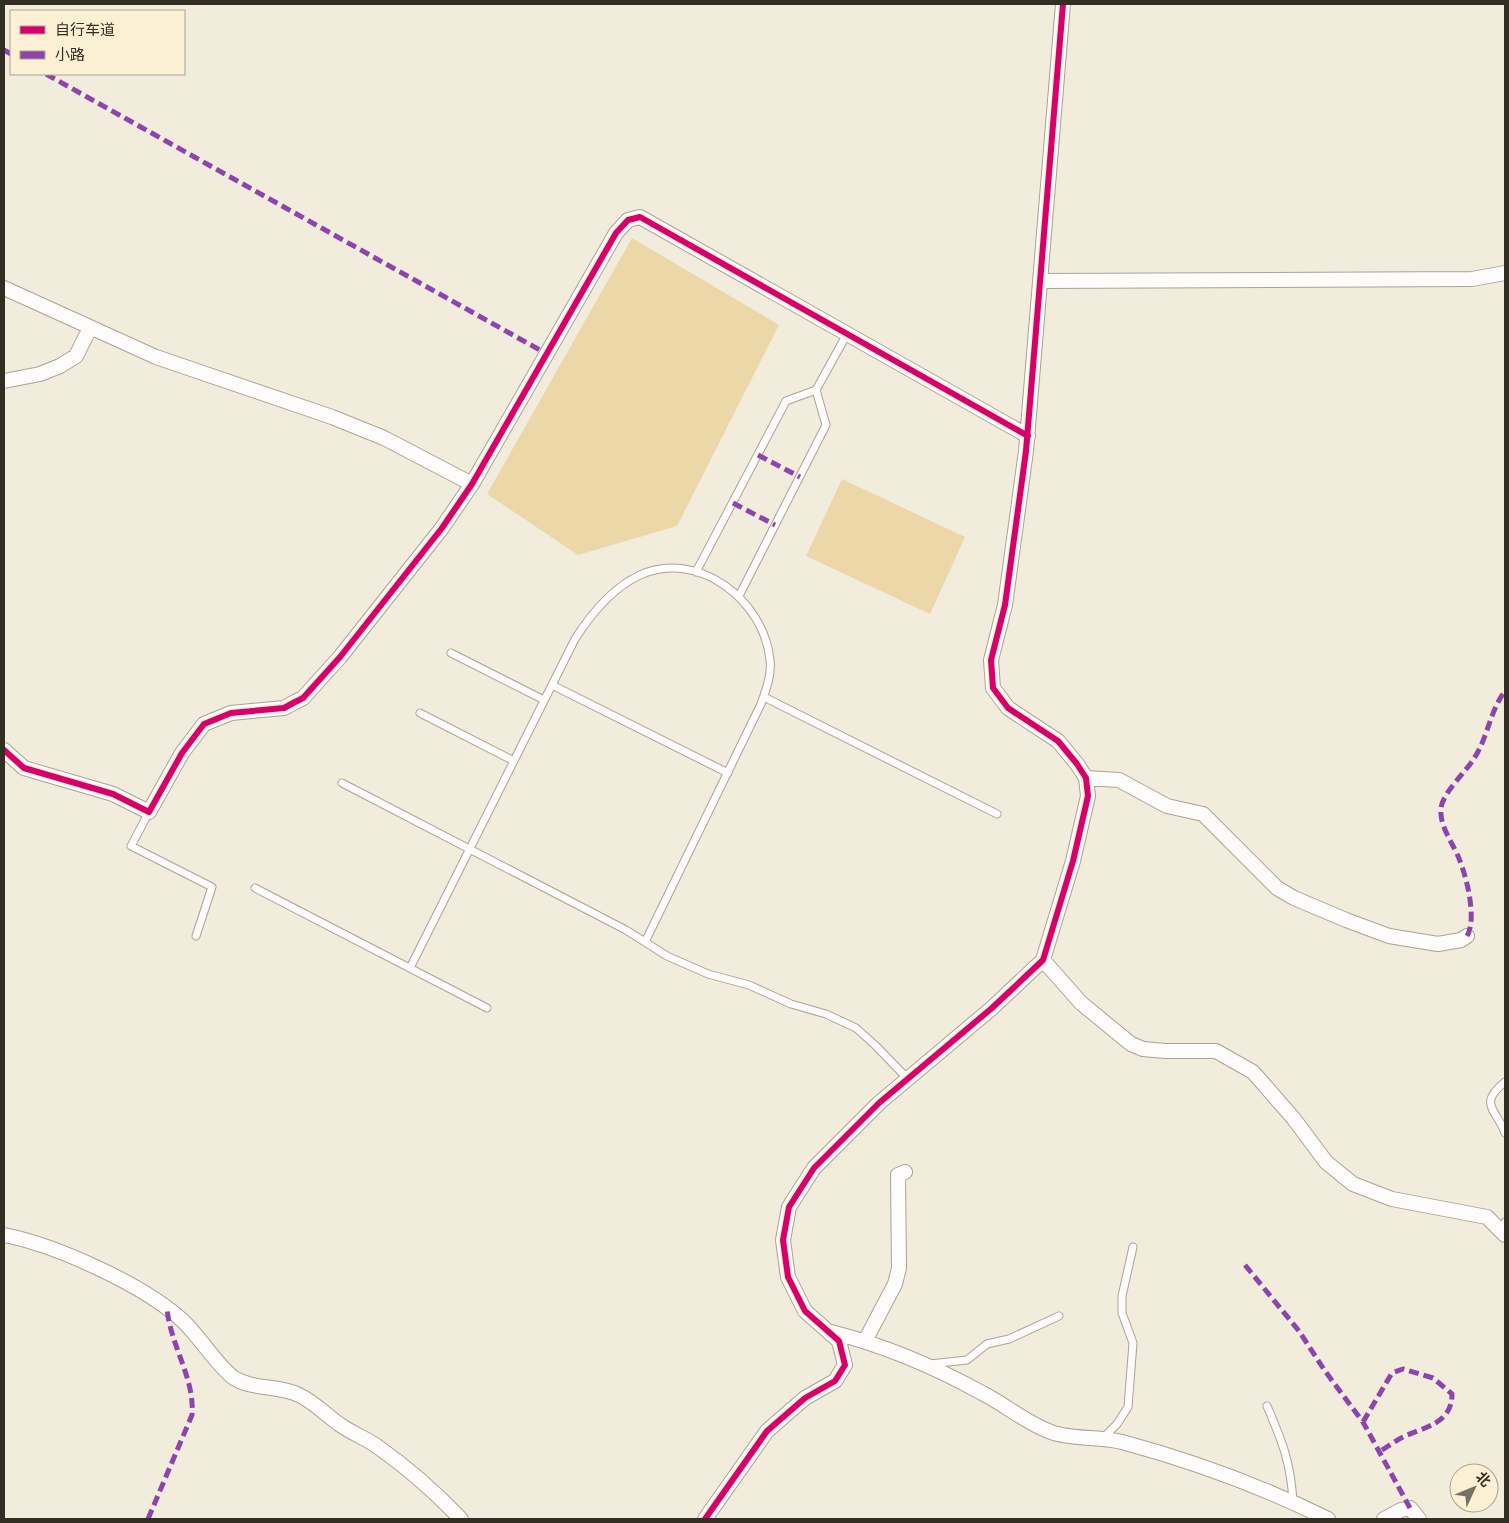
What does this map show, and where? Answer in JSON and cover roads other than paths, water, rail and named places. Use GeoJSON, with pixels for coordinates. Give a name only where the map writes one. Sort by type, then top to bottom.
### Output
{"type":"FeatureCollection","features":[{"type":"Feature","properties":{"kind":"street"},"geometry":{"type":"LineString","coordinates":[[705,1519],[768,1431],[806,1398],[834,1381],[845,1365],[839,1341],[805,1311],[788,1277],[783,1240],[789,1207],[814,1168],[879,1103],[992,1008],[1043,960],[1073,861],[1088,796],[1086,778],[1078,764],[1058,741],[1008,708],[993,688],[991,660],[1005,605],[1028,436],[1064,4]]}},
{"type":"Feature","properties":{"kind":"street"},"geometry":{"type":"LineString","coordinates":[[4,750],[24,768],[113,794],[149,812],[182,753],[204,724],[231,713],[284,708],[303,698],[340,657],[442,528],[472,484],[616,233],[628,220],[640,218],[1028,436]]}},
{"type":"Feature","properties":{"kind":"street"},"geometry":{"type":"LineString","coordinates":[[1041,281],[1472,278],[1505,273]]}},
{"type":"Feature","properties":{"kind":"street"},"geometry":{"type":"LineString","coordinates":[[4,288],[156,357],[332,417],[384,438],[472,484]]}},
{"type":"Feature","properties":{"kind":"street"},"geometry":{"type":"LineString","coordinates":[[4,381],[40,374],[60,366],[76,356],[90,328]]}},
{"type":"Feature","properties":{"kind":"street"},"geometry":{"type":"LineString","coordinates":[[1086,778],[1119,780],[1167,806],[1203,814],[1277,888],[1294,898],[1346,920],[1389,936],[1438,944],[1461,940],[1467,936]]}},
{"type":"Feature","properties":{"kind":"street"},"geometry":{"type":"LineString","coordinates":[[1043,960],[1081,1003],[1131,1044],[1143,1049],[1165,1051],[1216,1051],[1253,1072],[1294,1119],[1326,1162],[1353,1184],[1392,1199],[1487,1217],[1504,1230]]}},
{"type":"Feature","properties":{"kind":"street"},"geometry":{"type":"LineString","coordinates":[[865,1341],[895,1284],[899,1268],[898,1175],[905,1172]]}},
{"type":"Feature","properties":{"kind":"street"},"geometry":{"type":"LineString","coordinates":[[4,1235],[22,1239],[100,1270],[150,1296],[197,1334],[232,1377],[243,1382],[284,1389],[300,1396],[340,1425],[378,1446],[439,1497],[461,1519]]}},
{"type":"Feature","properties":{"kind":"street"},"geometry":{"type":"LineString","coordinates":[[828,1331],[865,1341],[922,1364],[983,1393],[1034,1425],[1054,1433],[1120,1441],[1183,1460],[1293,1502],[1328,1519]]}},
{"type":"Feature","properties":{"kind":"street"},"geometry":{"type":"LineString","coordinates":[[1384,1519],[1401,1510],[1410,1508],[1419,1519]]}},
{"type":"Feature","properties":{"kind":"lane"},"geometry":{"type":"LineString","coordinates":[[696,572],[786,401],[816,390],[847,334]]}},
{"type":"Feature","properties":{"kind":"lane"},"geometry":{"type":"LineString","coordinates":[[739,596],[826,425],[816,390]]}},
{"type":"Feature","properties":{"kind":"lane"},"geometry":{"type":"LineString","coordinates":[[410,968],[575,639],[588,620],[612,593],[640,575],[669,569],[696,572],[715,580],[739,596],[752,610],[765,636],[770,660],[764,697],[645,942]]}},
{"type":"Feature","properties":{"kind":"lane"},"geometry":{"type":"LineString","coordinates":[[451,653],[544,700]]}},
{"type":"Feature","properties":{"kind":"lane"},"geometry":{"type":"LineString","coordinates":[[552,684],[728,773]]}},
{"type":"Feature","properties":{"kind":"lane"},"geometry":{"type":"LineString","coordinates":[[764,697],[997,814]]}},
{"type":"Feature","properties":{"kind":"lane"},"geometry":{"type":"LineString","coordinates":[[420,713],[514,761]]}},
{"type":"Feature","properties":{"kind":"lane"},"geometry":{"type":"LineString","coordinates":[[342,783],[645,942],[667,956],[708,974],[749,985],[791,1004],[826,1014],[856,1028],[908,1079]]}},
{"type":"Feature","properties":{"kind":"lane"},"geometry":{"type":"LineString","coordinates":[[149,812],[131,846],[212,887],[196,936]]}},
{"type":"Feature","properties":{"kind":"lane"},"geometry":{"type":"LineString","coordinates":[[255,888],[487,1008]]}},
{"type":"Feature","properties":{"kind":"lane"},"geometry":{"type":"LineString","coordinates":[[1505,1082],[1490,1099],[1491,1110],[1505,1133]]}},
{"type":"Feature","properties":{"kind":"lane"},"geometry":{"type":"LineString","coordinates":[[1102,1439],[1118,1424],[1128,1407],[1133,1343],[1122,1313],[1122,1296],[1133,1247]]}},
{"type":"Feature","properties":{"kind":"lane"},"geometry":{"type":"LineString","coordinates":[[922,1364],[967,1360],[987,1344],[1009,1339],[1059,1316]]}},
{"type":"Feature","properties":{"kind":"lane"},"geometry":{"type":"LineString","coordinates":[[1266,1406],[1285,1446],[1291,1475],[1293,1502]]}}]}
